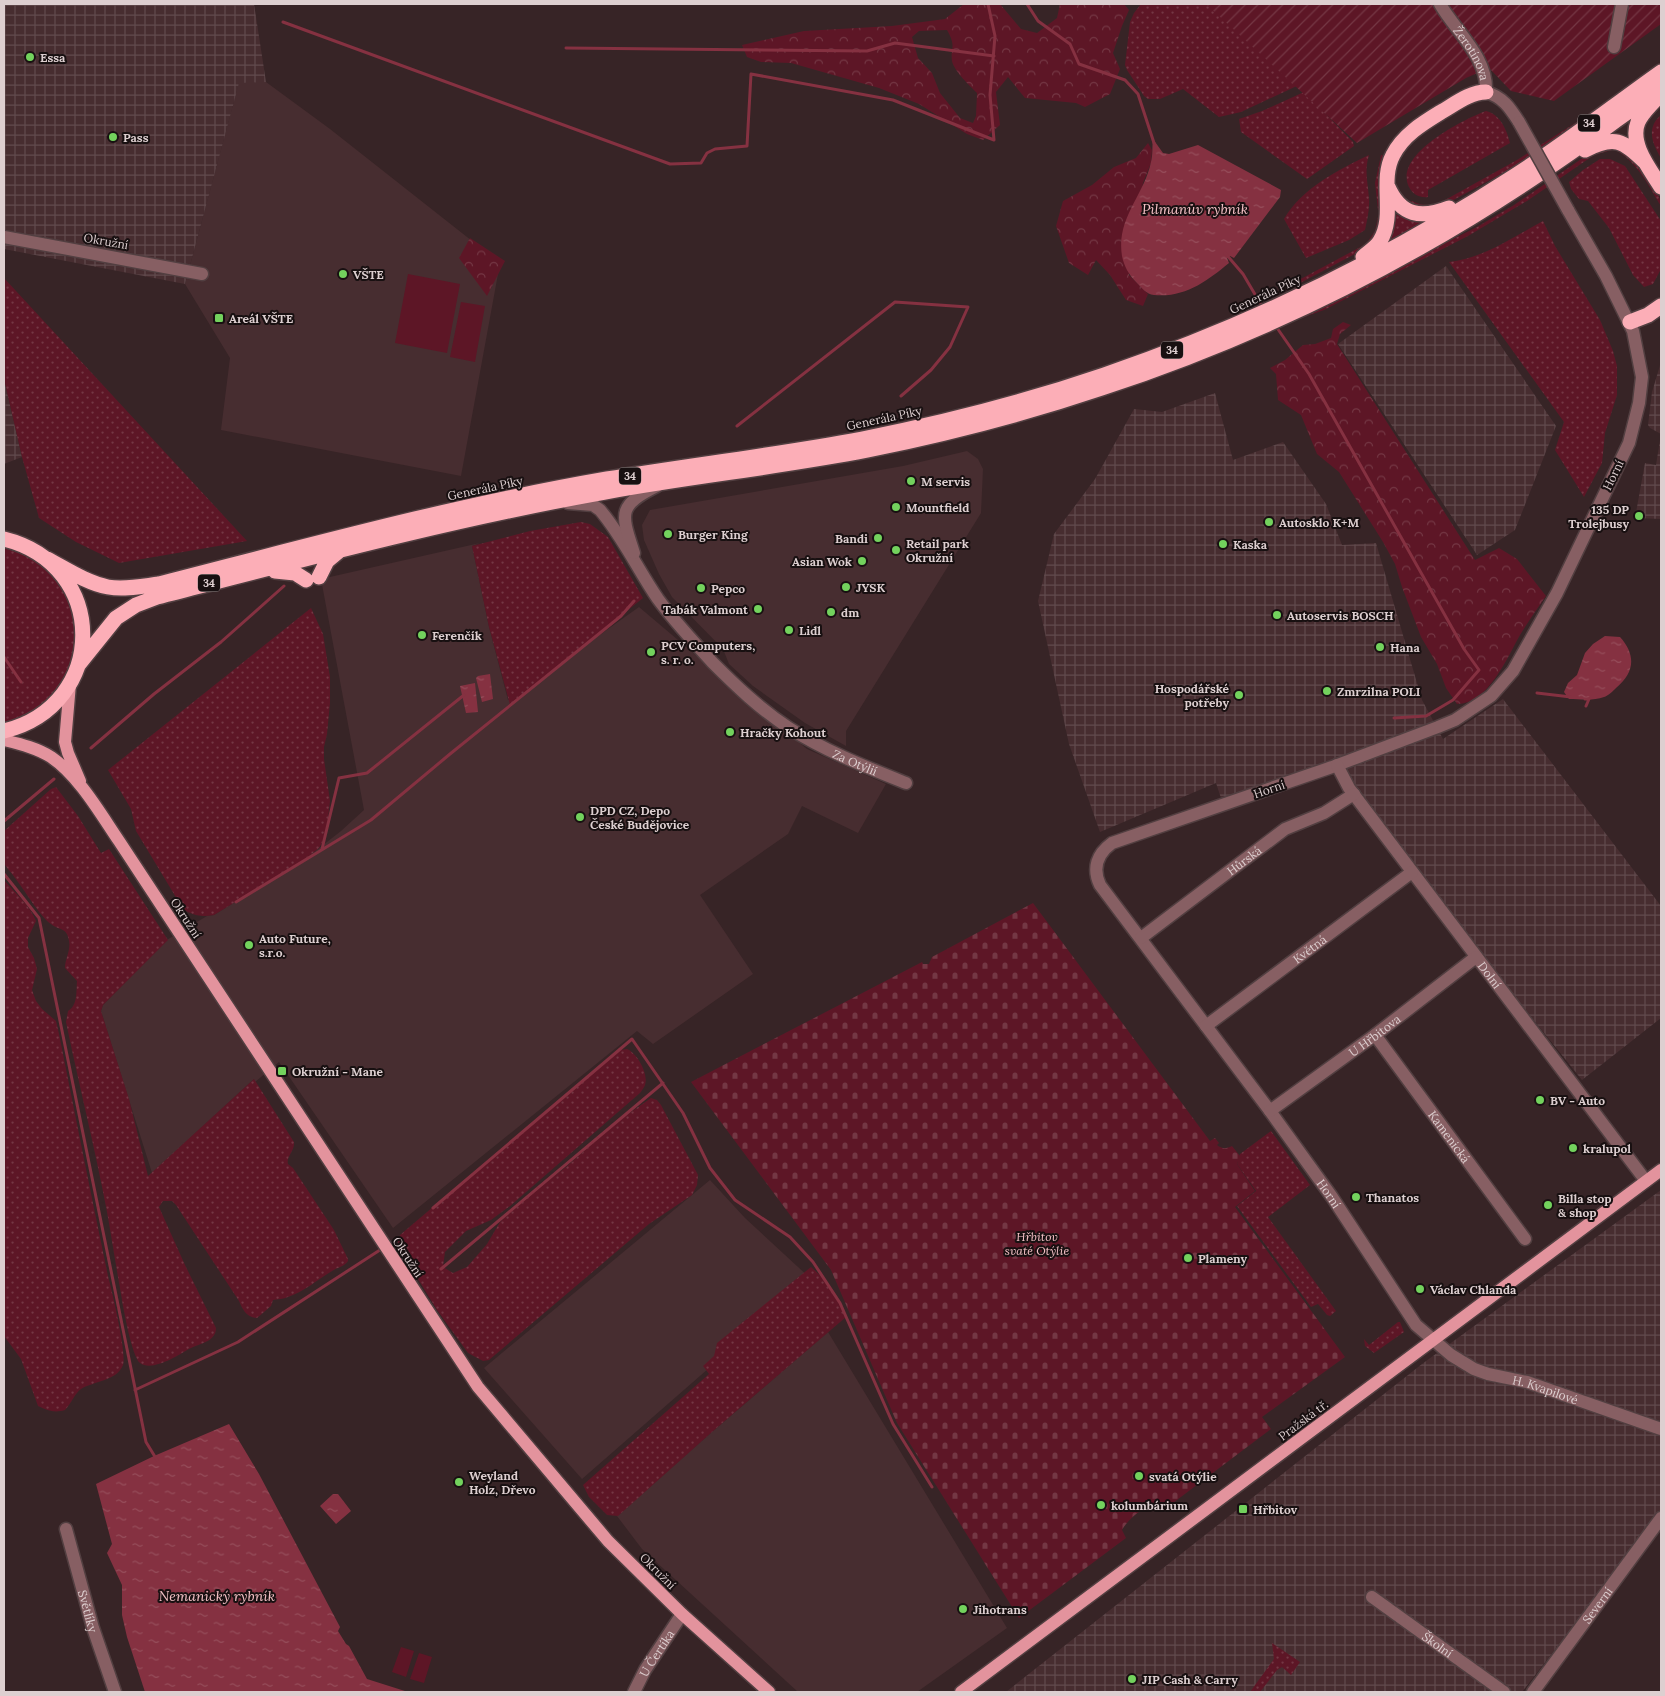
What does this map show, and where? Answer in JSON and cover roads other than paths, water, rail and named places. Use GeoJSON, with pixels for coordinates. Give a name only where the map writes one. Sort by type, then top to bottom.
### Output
{"type":"FeatureCollection","features":[{"type":"Feature","properties":{"kind":"highway","name":"Generála Píky"},"geometry":{"type":"LineString","coordinates":[[1287,308],[1340,275],[1410,238],[1490,191],[1564,142],[1661,72]]}},
{"type":"Feature","properties":{"kind":"highway","name":"Generála Píky"},"geometry":{"type":"LineString","coordinates":[[79,664],[116,618],[136,605],[157,597],[340,550],[548,502],[865,450],[963,429],[1034,410],[1106,387],[1177,361],[1243,328],[1415,250],[1542,173],[1661,89]]}},
{"type":"Feature","properties":{"kind":"highway"},"geometry":{"type":"LineString","coordinates":[[1340,275],[1380,241],[1386,224],[1387,175],[1393,154],[1398,146],[1412,131],[1466,98],[1477,93],[1486,92]]}},
{"type":"Feature","properties":{"kind":"highway"},"geometry":{"type":"LineString","coordinates":[[1661,93],[1643,114],[1637,127],[1639,149],[1661,187]]}},
{"type":"Feature","properties":{"kind":"highway"},"geometry":{"type":"LineString","coordinates":[[1542,173],[1594,146],[1609,141],[1616,141],[1626,146],[1646,162]]}},
{"type":"Feature","properties":{"kind":"highway"},"geometry":{"type":"LineString","coordinates":[[1387,186],[1392,196],[1402,207],[1422,215],[1440,212],[1490,191]]}},
{"type":"Feature","properties":{"kind":"highway"},"geometry":{"type":"LineString","coordinates":[[1630,322],[1648,315],[1661,306]]}},
{"type":"Feature","properties":{"kind":"highway","name":"Generála Píky"},"geometry":{"type":"LineString","coordinates":[[47,559],[89,580],[108,587],[133,588],[159,584],[371,530],[526,494],[607,479],[862,439],[958,417],[1102,376],[1243,328]]}},
{"type":"Feature","properties":{"kind":"highway","name":"34"},"geometry":{"type":"LineString","coordinates":[[4,539],[19,543],[33,550],[60,571],[70,586],[77,602],[82,618],[83,641],[79,664],[70,684],[60,699],[48,711],[33,721],[4,731]]}},
{"type":"Feature","properties":{"kind":"highway"},"geometry":{"type":"LineString","coordinates":[[261,570],[295,573],[312,578],[340,550]]}},
{"type":"Feature","properties":{"kind":"main road","name":"Okružní"},"geometry":{"type":"LineString","coordinates":[[70,684],[65,742],[83,788],[478,1387],[608,1541],[682,1614],[769,1692]]}},
{"type":"Feature","properties":{"kind":"main road","name":"Okružní"},"geometry":{"type":"LineString","coordinates":[[4,740],[33,749],[52,758],[83,788]]}},
{"type":"Feature","properties":{"kind":"main road","name":"Pražská tř."},"geometry":{"type":"LineString","coordinates":[[962,1692],[1661,1170]]}},
{"type":"Feature","properties":{"kind":"street","name":"Žerotínova"},"geometry":{"type":"LineString","coordinates":[[1440,4],[1479,60],[1486,76],[1486,92],[1500,97],[1506,103],[1519,122],[1568,210]]}},
{"type":"Feature","properties":{"kind":"street"},"geometry":{"type":"LineString","coordinates":[[1614,47],[1622,4]]}},
{"type":"Feature","properties":{"kind":"street","name":"Horní"},"geometry":{"type":"LineString","coordinates":[[1435,1340],[1416,1325],[1332,1197],[1100,884],[1096,876],[1096,862],[1104,849],[1112,843],[1337,765],[1455,720],[1491,696],[1513,671],[1564,580],[1629,443],[1639,402],[1642,377],[1630,322],[1568,210]]}},
{"type":"Feature","properties":{"kind":"street","name":"Okružní"},"geometry":{"type":"LineString","coordinates":[[4,237],[202,274]]}},
{"type":"Feature","properties":{"kind":"street","name":"Za Otýlií"},"geometry":{"type":"LineString","coordinates":[[639,567],[629,537],[625,514],[627,506],[638,496],[664,482]]}},
{"type":"Feature","properties":{"kind":"street","name":"Za Otýlií"},"geometry":{"type":"LineString","coordinates":[[548,502],[582,503],[593,505],[600,510],[639,567],[657,598],[687,636],[747,696],[790,729],[846,758],[906,783]]}},
{"type":"Feature","properties":{"kind":"street","name":"Dolní"},"geometry":{"type":"LineString","coordinates":[[1337,765],[1354,794],[1646,1182]]}},
{"type":"Feature","properties":{"kind":"street","name":"Hůrská"},"geometry":{"type":"LineString","coordinates":[[1141,938],[1285,829],[1324,813],[1354,794]]}},
{"type":"Feature","properties":{"kind":"street","name":"Květná"},"geometry":{"type":"LineString","coordinates":[[1206,1026],[1412,872]]}},
{"type":"Feature","properties":{"kind":"street","name":"U Hřbitova"},"geometry":{"type":"LineString","coordinates":[[1270,1111],[1476,957]]}},
{"type":"Feature","properties":{"kind":"street","name":"Kamenická"},"geometry":{"type":"LineString","coordinates":[[1375,1034],[1525,1239]]}},
{"type":"Feature","properties":{"kind":"street","name":"H. Kvapilové"},"geometry":{"type":"LineString","coordinates":[[1435,1340],[1461,1362],[1474,1369],[1488,1374],[1527,1382],[1661,1429]]}},
{"type":"Feature","properties":{"kind":"street","name":"Severní"},"geometry":{"type":"LineString","coordinates":[[1533,1692],[1661,1518]]}},
{"type":"Feature","properties":{"kind":"street","name":"Světlíky"},"geometry":{"type":"LineString","coordinates":[[66,1528],[93,1628],[115,1692]]}},
{"type":"Feature","properties":{"kind":"street","name":"Školní"},"geometry":{"type":"LineString","coordinates":[[1372,1597],[1504,1692]]}},
{"type":"Feature","properties":{"kind":"street","name":"U Čertíka"},"geometry":{"type":"LineString","coordinates":[[634,1692],[645,1670],[682,1614]]}},
{"type":"Feature","properties":{"kind":"water","name":"Pilmanův rybník"},"geometry":{"type":"Polygon","coordinates":[[[1153,139],[1163,153],[1169,154],[1198,145],[1281,190],[1280,197],[1234,258],[1230,256],[1227,258],[1229,263],[1204,282],[1176,294],[1154,295],[1144,290],[1129,273],[1122,256],[1121,242],[1123,230],[1143,186],[1152,159],[1153,139]]]}},
{"type":"Feature","properties":{"kind":"water"},"geometry":{"type":"Polygon","coordinates":[[[1605,636],[1620,637],[1629,650],[1631,663],[1627,676],[1609,695],[1591,699],[1569,699],[1564,692],[1568,683],[1577,675],[1585,653],[1593,644],[1605,636]]]}},
{"type":"Feature","properties":{"kind":"water"},"geometry":{"type":"Polygon","coordinates":[[[490,674],[493,699],[482,702],[476,678],[490,674]]]}},
{"type":"Feature","properties":{"kind":"water"},"geometry":{"type":"Polygon","coordinates":[[[475,683],[478,712],[466,713],[460,686],[475,683]]]}},
{"type":"Feature","properties":{"kind":"water","name":"Nemanický rybník"},"geometry":{"type":"Polygon","coordinates":[[[229,1424],[259,1474],[340,1627],[338,1631],[349,1646],[367,1679],[408,1692],[145,1692],[127,1637],[122,1615],[122,1585],[107,1553],[112,1544],[96,1484],[154,1456],[229,1424]]]}},
{"type":"Feature","properties":{"kind":"water"},"geometry":{"type":"Polygon","coordinates":[[[333,1494],[338,1494],[351,1511],[336,1524],[320,1506],[333,1494]]]}},
{"type":"Feature","properties":{"kind":"waterway"},"geometry":{"type":"LineString","coordinates":[[283,22],[670,164],[701,163],[707,153],[715,149],[747,146],[751,74],[893,100],[994,140],[990,95],[995,36],[988,4]]}},
{"type":"Feature","properties":{"kind":"waterway"},"geometry":{"type":"LineString","coordinates":[[1027,4],[1038,21],[1070,44],[1079,64],[1125,80],[1138,94],[1154,143]]}},
{"type":"Feature","properties":{"kind":"waterway"},"geometry":{"type":"LineString","coordinates":[[566,48],[867,51],[895,43],[994,56]]}},
{"type":"Feature","properties":{"kind":"waterway"},"geometry":{"type":"LineString","coordinates":[[1225,253],[1243,274],[1263,308]]}},
{"type":"Feature","properties":{"kind":"waterway"},"geometry":{"type":"LineString","coordinates":[[737,426],[895,302],[968,307],[950,347],[931,370],[901,396]]}},
{"type":"Feature","properties":{"kind":"waterway"},"geometry":{"type":"LineString","coordinates":[[1275,325],[1309,374],[1464,649],[1479,670],[1453,700],[1426,716],[1394,718]]}},
{"type":"Feature","properties":{"kind":"waterway"},"geometry":{"type":"LineString","coordinates":[[91,748],[154,694],[221,642],[284,586]]}},
{"type":"Feature","properties":{"kind":"waterway"},"geometry":{"type":"LineString","coordinates":[[236,902],[371,820],[621,616],[634,601]]}},
{"type":"Feature","properties":{"kind":"waterway"},"geometry":{"type":"LineString","coordinates":[[4,657],[21,682]]}},
{"type":"Feature","properties":{"kind":"waterway"},"geometry":{"type":"LineString","coordinates":[[1537,693],[1571,697]]}},
{"type":"Feature","properties":{"kind":"waterway"},"geometry":{"type":"LineString","coordinates":[[322,849],[339,778],[367,773],[464,695]]}},
{"type":"Feature","properties":{"kind":"waterway"},"geometry":{"type":"LineString","coordinates":[[1585,699],[1589,699],[1586,706]]}},
{"type":"Feature","properties":{"kind":"waterway"},"geometry":{"type":"LineString","coordinates":[[4,821],[54,779]]}},
{"type":"Feature","properties":{"kind":"waterway"},"geometry":{"type":"LineString","coordinates":[[4,874],[39,918],[146,1442],[157,1460]]}},
{"type":"Feature","properties":{"kind":"waterway"},"geometry":{"type":"LineString","coordinates":[[433,1208],[632,1039],[683,1113],[710,1168],[735,1200],[790,1237],[813,1262],[840,1303],[893,1424],[932,1487]]}},
{"type":"Feature","properties":{"kind":"waterway"},"geometry":{"type":"LineString","coordinates":[[441,1269],[663,1083]]}},
{"type":"Feature","properties":{"kind":"waterway"},"geometry":{"type":"LineString","coordinates":[[135,1390],[238,1342],[383,1248]]}},
{"type":"Feature","properties":{"kind":"place","name":"Essa"},"geometry":{"type":"Point","coordinates":[30,57]}},
{"type":"Feature","properties":{"kind":"place","name":"Pass"},"geometry":{"type":"Point","coordinates":[113,137]}},
{"type":"Feature","properties":{"kind":"place","name":"VŠTE"},"geometry":{"type":"Point","coordinates":[343,274]}},
{"type":"Feature","properties":{"kind":"place","name":"Areál VŠTE"},"geometry":{"type":"Point","coordinates":[219,318]}},
{"type":"Feature","properties":{"kind":"place","name":"M servis"},"geometry":{"type":"Point","coordinates":[911,481]}},
{"type":"Feature","properties":{"kind":"place","name":"Mountfield"},"geometry":{"type":"Point","coordinates":[896,507]}},
{"type":"Feature","properties":{"kind":"place","name":"135 DP Trolejbusy"},"geometry":{"type":"Point","coordinates":[1639,516]}},
{"type":"Feature","properties":{"kind":"place","name":"Autosklo K+M"},"geometry":{"type":"Point","coordinates":[1269,522]}},
{"type":"Feature","properties":{"kind":"place","name":"Burger King"},"geometry":{"type":"Point","coordinates":[668,534]}},
{"type":"Feature","properties":{"kind":"place","name":"Bandi"},"geometry":{"type":"Point","coordinates":[878,538]}},
{"type":"Feature","properties":{"kind":"place","name":"Kaska"},"geometry":{"type":"Point","coordinates":[1223,544]}},
{"type":"Feature","properties":{"kind":"place","name":"Retail park Okružní"},"geometry":{"type":"Point","coordinates":[896,550]}},
{"type":"Feature","properties":{"kind":"place","name":"Asian Wok"},"geometry":{"type":"Point","coordinates":[862,561]}},
{"type":"Feature","properties":{"kind":"place","name":"JYSK"},"geometry":{"type":"Point","coordinates":[846,587]}},
{"type":"Feature","properties":{"kind":"place","name":"Pepco"},"geometry":{"type":"Point","coordinates":[701,588]}},
{"type":"Feature","properties":{"kind":"place","name":"Tabák Valmont"},"geometry":{"type":"Point","coordinates":[758,609]}},
{"type":"Feature","properties":{"kind":"place","name":"dm"},"geometry":{"type":"Point","coordinates":[831,612]}},
{"type":"Feature","properties":{"kind":"place","name":"Autoservis BOSCH"},"geometry":{"type":"Point","coordinates":[1277,615]}},
{"type":"Feature","properties":{"kind":"place","name":"Lidl"},"geometry":{"type":"Point","coordinates":[789,630]}},
{"type":"Feature","properties":{"kind":"place","name":"Ferenčík"},"geometry":{"type":"Point","coordinates":[422,635]}},
{"type":"Feature","properties":{"kind":"place","name":"Hana"},"geometry":{"type":"Point","coordinates":[1380,647]}},
{"type":"Feature","properties":{"kind":"place","name":"PCV Computers, s. r. o."},"geometry":{"type":"Point","coordinates":[651,652]}},
{"type":"Feature","properties":{"kind":"place","name":"Zmrzilna POLI"},"geometry":{"type":"Point","coordinates":[1327,691]}},
{"type":"Feature","properties":{"kind":"place","name":"Hospodářské potřeby"},"geometry":{"type":"Point","coordinates":[1239,695]}},
{"type":"Feature","properties":{"kind":"place","name":"Hračky Kohout"},"geometry":{"type":"Point","coordinates":[730,732]}},
{"type":"Feature","properties":{"kind":"place","name":"DPD CZ, Depo České Budějovice"},"geometry":{"type":"Point","coordinates":[580,817]}},
{"type":"Feature","properties":{"kind":"place","name":"Auto Future, s.r.o."},"geometry":{"type":"Point","coordinates":[249,945]}},
{"type":"Feature","properties":{"kind":"place","name":"Okružní - Mane"},"geometry":{"type":"Point","coordinates":[282,1071]}},
{"type":"Feature","properties":{"kind":"place","name":"BV - Auto"},"geometry":{"type":"Point","coordinates":[1540,1100]}},
{"type":"Feature","properties":{"kind":"place","name":"kralupol"},"geometry":{"type":"Point","coordinates":[1573,1148]}},
{"type":"Feature","properties":{"kind":"place","name":"Thanatos"},"geometry":{"type":"Point","coordinates":[1356,1197]}},
{"type":"Feature","properties":{"kind":"place","name":"Billa stop & shop"},"geometry":{"type":"Point","coordinates":[1548,1205]}},
{"type":"Feature","properties":{"kind":"place","name":"Plameny"},"geometry":{"type":"Point","coordinates":[1188,1258]}},
{"type":"Feature","properties":{"kind":"place","name":"Václav Chlanda"},"geometry":{"type":"Point","coordinates":[1420,1289]}},
{"type":"Feature","properties":{"kind":"place","name":"svatá Otýlie"},"geometry":{"type":"Point","coordinates":[1139,1476]}},
{"type":"Feature","properties":{"kind":"place","name":"Weyland Holz, Dřevo"},"geometry":{"type":"Point","coordinates":[459,1482]}},
{"type":"Feature","properties":{"kind":"place","name":"kolumbárium"},"geometry":{"type":"Point","coordinates":[1101,1505]}},
{"type":"Feature","properties":{"kind":"place","name":"Hřbitov"},"geometry":{"type":"Point","coordinates":[1243,1509]}},
{"type":"Feature","properties":{"kind":"place","name":"Jihotrans"},"geometry":{"type":"Point","coordinates":[963,1609]}},
{"type":"Feature","properties":{"kind":"place","name":"JIP Cash & Carry"},"geometry":{"type":"Point","coordinates":[1132,1679]}},
{"type":"Feature","properties":{"kind":"park label","name":"Hřbitov svaté Otýlie"},"geometry":{"type":"Point","coordinates":[1037,1243]}}]}
